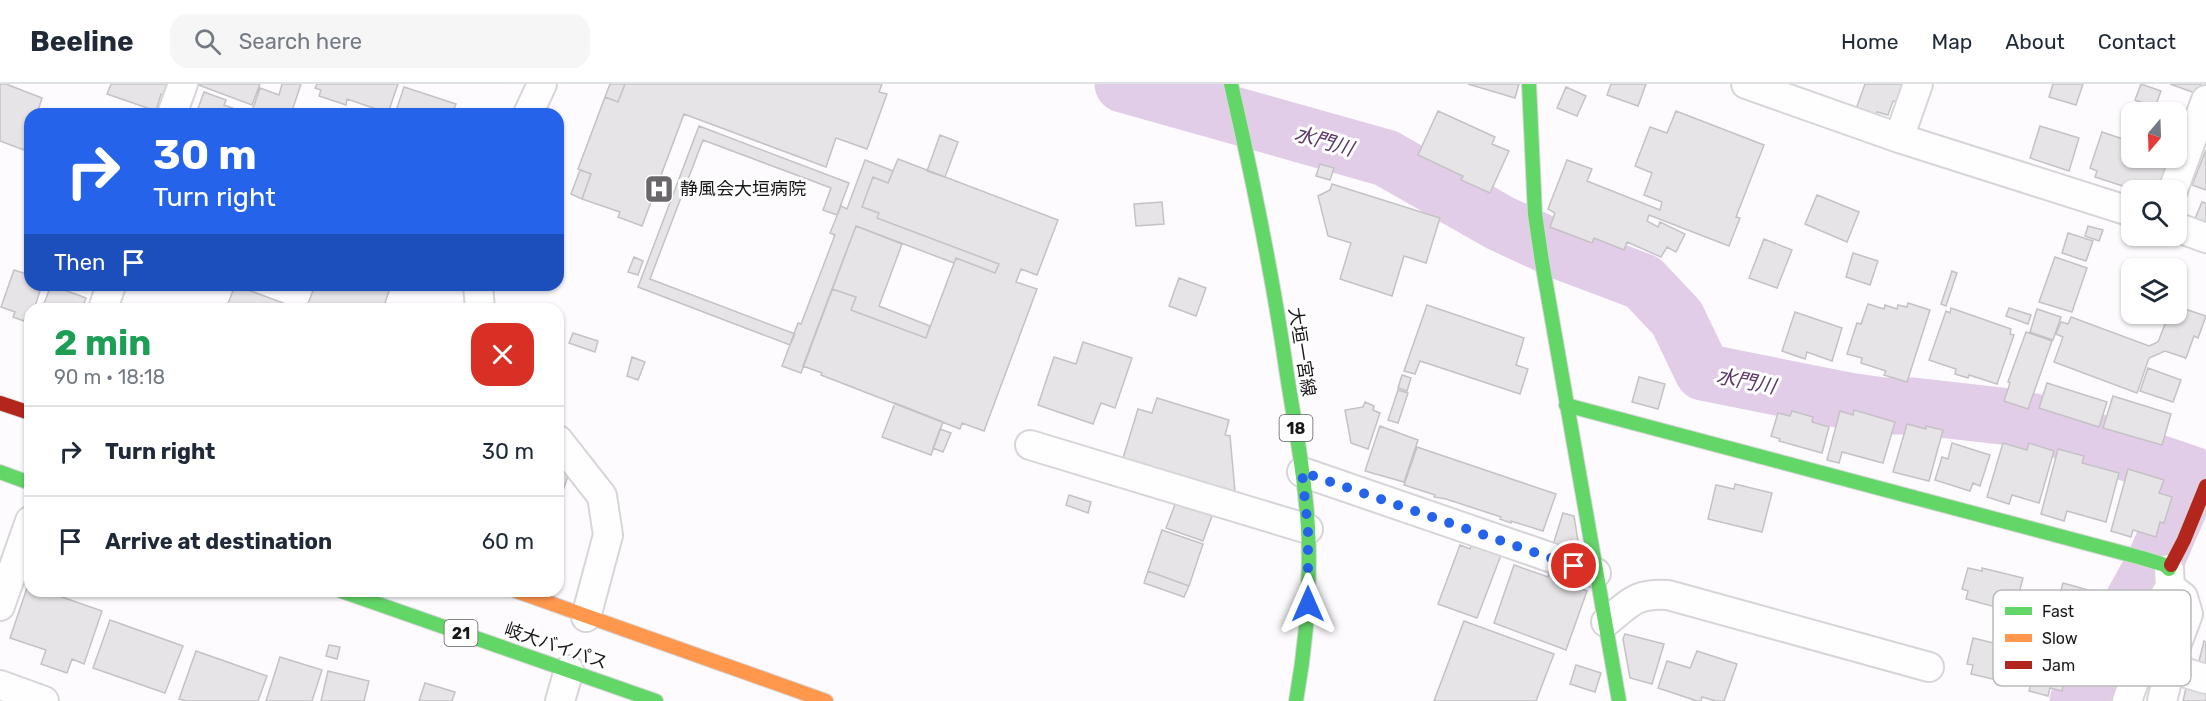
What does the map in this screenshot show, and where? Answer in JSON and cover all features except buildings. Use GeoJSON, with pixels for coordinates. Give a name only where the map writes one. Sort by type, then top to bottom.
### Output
{"type":"FeatureCollection","features":[{"type":"Feature","properties":{"kind":"main road"},"geometry":{"type":"LineString","coordinates":[[1529,84],[1535,214],[1542,262],[1619,701]]}},
{"type":"Feature","properties":{"kind":"main road","name":"大垣一宮線"},"geometry":{"type":"LineString","coordinates":[[1232,88],[1278,313],[1302,472],[1308,529],[1308,604],[1296,701]]}},
{"type":"Feature","properties":{"kind":"main road"},"geometry":{"type":"LineString","coordinates":[[0,403],[24,411]]}},
{"type":"Feature","properties":{"kind":"main road"},"geometry":{"type":"LineString","coordinates":[[1566,405],[2142,558],[2168,574],[2206,486]]}},
{"type":"Feature","properties":{"kind":"main road"},"geometry":{"type":"LineString","coordinates":[[0,472],[24,481]]}},
{"type":"Feature","properties":{"kind":"main road","name":"岐大バイパス"},"geometry":{"type":"LineString","coordinates":[[358,597],[605,682],[640,698]]}},
{"type":"Feature","properties":{"kind":"main road","name":"岐大バイパス"},"geometry":{"type":"LineString","coordinates":[[533,597],[826,701]]}},
{"type":"Feature","properties":{"kind":"street"},"geometry":{"type":"LineString","coordinates":[[174,108],[183,84]]}},
{"type":"Feature","properties":{"kind":"street"},"geometry":{"type":"LineString","coordinates":[[531,108],[542,84]]}},
{"type":"Feature","properties":{"kind":"street"},"geometry":{"type":"LineString","coordinates":[[1746,84],[1899,138],[2121,209]]}},
{"type":"Feature","properties":{"kind":"street"},"geometry":{"type":"LineString","coordinates":[[1899,138],[1918,84]]}},
{"type":"Feature","properties":{"kind":"street"},"geometry":{"type":"LineString","coordinates":[[2177,180],[2206,100]]}},
{"type":"Feature","properties":{"kind":"street"},"geometry":{"type":"LineString","coordinates":[[2187,231],[2206,238]]}},
{"type":"Feature","properties":{"kind":"street"},"geometry":{"type":"LineString","coordinates":[[1030,445],[1308,529]]}},
{"type":"Feature","properties":{"kind":"street"},"geometry":{"type":"LineString","coordinates":[[564,448],[602,496],[608,535],[592,618]]}},
{"type":"Feature","properties":{"kind":"street"},"geometry":{"type":"LineString","coordinates":[[1302,472],[1596,573]]}},
{"type":"Feature","properties":{"kind":"street"},"geometry":{"type":"LineString","coordinates":[[0,606],[24,538]]}},
{"type":"Feature","properties":{"kind":"street"},"geometry":{"type":"LineString","coordinates":[[2168,574],[2178,590]]}},
{"type":"Feature","properties":{"kind":"street"},"geometry":{"type":"LineString","coordinates":[[2166,590],[2168,574]]}},
{"type":"Feature","properties":{"kind":"street"},"geometry":{"type":"LineString","coordinates":[[1606,622],[1634,599],[1650,594],[1668,595],[1929,667]]}},
{"type":"Feature","properties":{"kind":"street"},"geometry":{"type":"LineString","coordinates":[[560,701],[575,672]]}},
{"type":"Feature","properties":{"kind":"street"},"geometry":{"type":"LineString","coordinates":[[2191,674],[2206,679]]}},
{"type":"Feature","properties":{"kind":"street"},"geometry":{"type":"LineString","coordinates":[[0,685],[44,701]]}},
{"type":"Feature","properties":{"kind":"street"},"geometry":{"type":"LineString","coordinates":[[2127,701],[2132,686]]}},
{"type":"Feature","properties":{"kind":"street"},"geometry":{"type":"LineString","coordinates":[[2162,701],[2166,686]]}},
{"type":"Feature","properties":{"kind":"waterway","name":"水門川"},"geometry":{"type":"LineString","coordinates":[[1123,84],[1386,158],[1500,223],[1558,250],[1643,282],[1677,318],[1703,372],[1848,401],[2010,417],[2043,424],[2193,475],[2155,562],[2139,590]]}},
{"type":"Feature","properties":{"kind":"waterway","name":"水門川"},"geometry":{"type":"LineString","coordinates":[[2078,701],[2086,686]]}},
{"type":"Feature","properties":{"kind":"traffic: fast"},"geometry":{"type":"LineString","coordinates":[[1231,84],[1269,265],[1305,490],[1309,550],[1308,593],[1303,658],[1296,701]]}},
{"type":"Feature","properties":{"kind":"traffic: fast"},"geometry":{"type":"LineString","coordinates":[[1529,84],[1535,214],[1542,262],[1619,701]]}},
{"type":"Feature","properties":{"kind":"traffic: fast"},"geometry":{"type":"LineString","coordinates":[[1566,405],[2142,558],[2165,565],[2169,569],[2171,565]]}},
{"type":"Feature","properties":{"kind":"traffic: fast"},"geometry":{"type":"LineString","coordinates":[[0,472],[24,481]]}},
{"type":"Feature","properties":{"kind":"traffic: fast"},"geometry":{"type":"LineString","coordinates":[[358,597],[656,701]]}},
{"type":"Feature","properties":{"kind":"traffic: slow"},"geometry":{"type":"LineString","coordinates":[[533,597],[826,701]]}},
{"type":"Feature","properties":{"kind":"traffic: jam"},"geometry":{"type":"LineString","coordinates":[[0,403],[24,411]]}},
{"type":"Feature","properties":{"kind":"traffic: jam"},"geometry":{"type":"LineString","coordinates":[[2171,565],[2206,486]]}},
{"type":"Feature","properties":{"kind":"place","name":"静風会大垣病院"},"geometry":{"type":"Point","coordinates":[659,189]}},
{"type":"Feature","properties":{"kind":"route"},"geometry":{"type":"LineString","coordinates":[[1308,604],[1308,529],[1302,472],[1574,566]]}}]}
